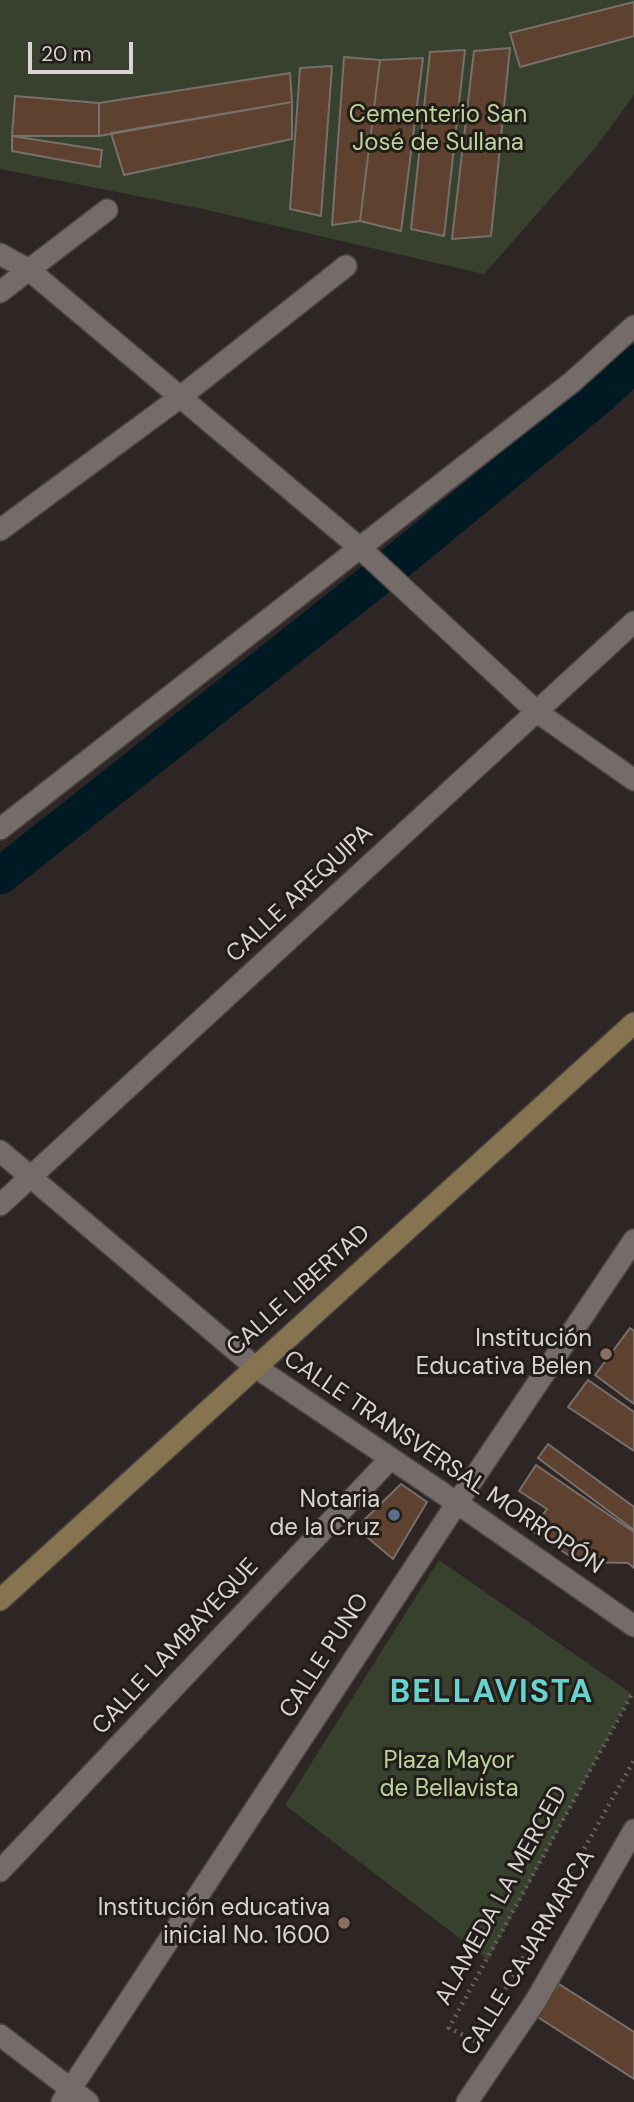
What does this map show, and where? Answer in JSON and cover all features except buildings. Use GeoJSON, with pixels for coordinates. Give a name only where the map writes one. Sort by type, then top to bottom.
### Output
{"type":"FeatureCollection","features":[{"type":"Feature","properties":{"kind":"main road","name":"CALLE LIBERTAD"},"geometry":{"type":"LineString","coordinates":[[0,1600],[634,1023]]}},
{"type":"Feature","properties":{"kind":"street"},"geometry":{"type":"LineString","coordinates":[[0,292],[107,210]]}},
{"type":"Feature","properties":{"kind":"street"},"geometry":{"type":"LineString","coordinates":[[0,254],[29,270],[360,548],[537,712],[634,780]]}},
{"type":"Feature","properties":{"kind":"street"},"geometry":{"type":"LineString","coordinates":[[0,530],[179,398],[346,266]]}},
{"type":"Feature","properties":{"kind":"street"},"geometry":{"type":"LineString","coordinates":[[0,829],[572,382],[634,326]]}},
{"type":"Feature","properties":{"kind":"street","name":"CALLE AREQUIPA"},"geometry":{"type":"LineString","coordinates":[[0,1205],[634,622]]}},
{"type":"Feature","properties":{"kind":"street","name":"CALLE TRANSVERSAL MORROPÓN"},"geometry":{"type":"LineString","coordinates":[[0,1152],[254,1366],[634,1626]]}},
{"type":"Feature","properties":{"kind":"street","name":"CALLE PUNO"},"geometry":{"type":"LineString","coordinates":[[74,2098],[457,1503],[634,1240]]}},
{"type":"Feature","properties":{"kind":"street","name":"CALLE LAMBAYEQUE"},"geometry":{"type":"LineString","coordinates":[[0,1871],[390,1460]]}},
{"type":"Feature","properties":{"kind":"street","name":"CALLE CAJARMARCA"},"geometry":{"type":"LineString","coordinates":[[467,2102],[535,2001],[634,1830]]}},
{"type":"Feature","properties":{"kind":"street"},"geometry":{"type":"LineString","coordinates":[[0,2035],[74,2098]]}},
{"type":"Feature","properties":{"kind":"path","name":"ALAMEDA LA MERCED"},"geometry":{"type":"LineString","coordinates":[[476,2041],[449,2028],[632,1694],[634,1695]]}},
{"type":"Feature","properties":{"kind":"path","name":"ALAMEDA LA MERCED"},"geometry":{"type":"LineString","coordinates":[[496,2006],[634,1759]]}},
{"type":"Feature","properties":{"kind":"green space","name":"Cementerio San José de Sullana"},"geometry":{"type":"Polygon","coordinates":[[[0,0],[634,0],[634,95],[596,147],[484,274],[203,209],[0,169],[0,0]]]}},
{"type":"Feature","properties":{"kind":"green space","name":"Plaza Mayor de Bellavista"},"geometry":{"type":"Polygon","coordinates":[[[439,1560],[632,1694],[488,1960],[285,1805],[439,1560]]]}},
{"type":"Feature","properties":{"kind":"waterway"},"geometry":{"type":"LineString","coordinates":[[0,876],[386,571],[599,396],[634,363]]}},
{"type":"Feature","properties":{"kind":"place","name":"Institución Educativa Belen"},"geometry":{"type":"Point","coordinates":[606,1354]}},
{"type":"Feature","properties":{"kind":"place","name":"Notaria de la Cruz"},"geometry":{"type":"Point","coordinates":[394,1515]}},
{"type":"Feature","properties":{"kind":"place","name":"Institución educativa inicial No. 1600"},"geometry":{"type":"Point","coordinates":[344,1923]}},
{"type":"Feature","properties":{"kind":"district","name":"BELLAVISTA"},"geometry":{"type":"Point","coordinates":[492,1694]}}]}
